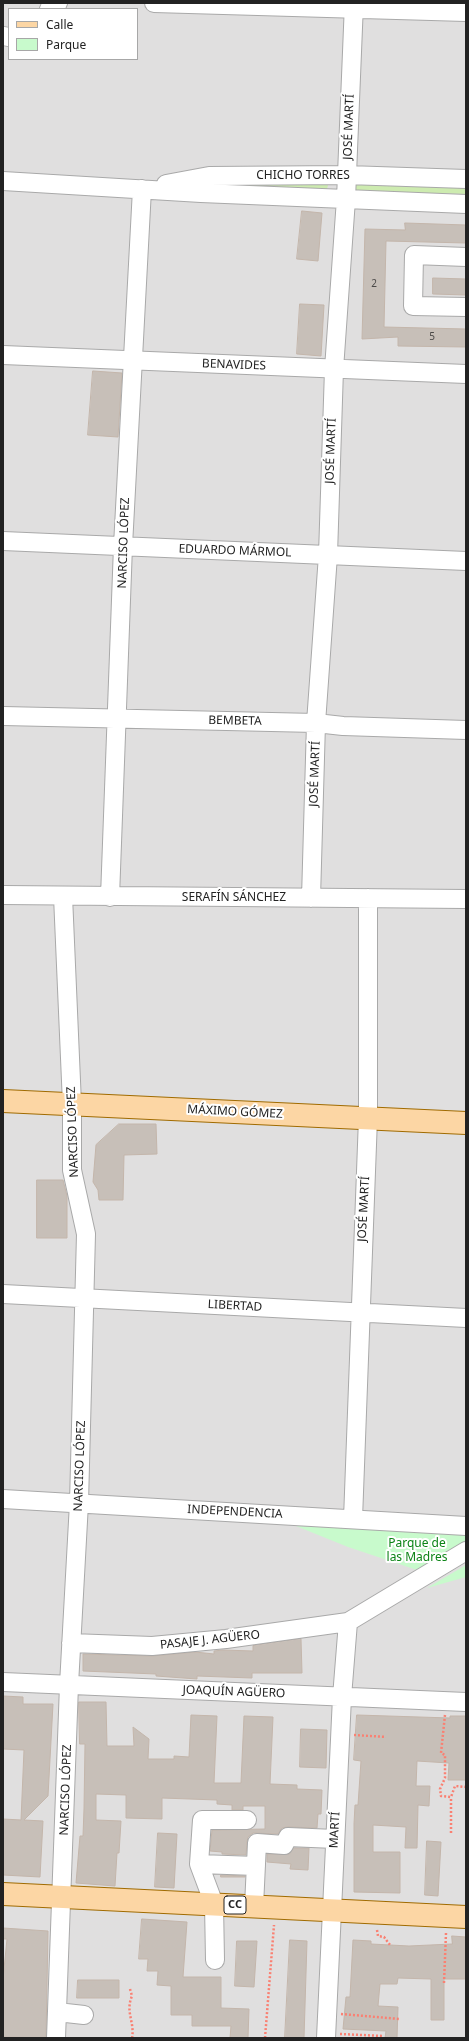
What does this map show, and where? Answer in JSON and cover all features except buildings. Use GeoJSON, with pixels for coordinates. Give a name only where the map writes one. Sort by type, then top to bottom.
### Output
{"type":"FeatureCollection","features":[{"type":"Feature","properties":{"kind":"main road","name":"MÁXIMO GÓMEZ"},"geometry":{"type":"LineString","coordinates":[[3,1100],[466,1123]]}},
{"type":"Feature","properties":{"kind":"main road","name":"CC"},"geometry":{"type":"LineString","coordinates":[[3,1894],[264,1906],[456,1917]]}},
{"type":"Feature","properties":{"kind":"street"},"geometry":{"type":"LineString","coordinates":[[154,3],[354,6],[466,12]]}},
{"type":"Feature","properties":{"kind":"street","name":"JOSÉ MARTÍ"},"geometry":{"type":"LineString","coordinates":[[311,898],[316,723],[328,555],[334,369],[346,199],[354,6]]}},
{"type":"Feature","properties":{"kind":"street","name":"CHICHO TORRES"},"geometry":{"type":"LineString","coordinates":[[142,189],[209,176],[347,175],[466,179]]}},
{"type":"Feature","properties":{"kind":"street","name":"CHICHO TORRES"},"geometry":{"type":"LineString","coordinates":[[3,181],[466,204]]}},
{"type":"Feature","properties":{"kind":"street","name":"NARCISO LÓPEZ"},"geometry":{"type":"LineString","coordinates":[[110,897],[118,719],[123,546],[142,189]]}},
{"type":"Feature","properties":{"kind":"street"},"geometry":{"type":"LineString","coordinates":[[466,257],[414,255],[412,306],[466,307]]}},
{"type":"Feature","properties":{"kind":"street","name":"BENAVIDES"},"geometry":{"type":"LineString","coordinates":[[3,355],[466,374]]}},
{"type":"Feature","properties":{"kind":"street","name":"EDUARDO MÁRMOL"},"geometry":{"type":"LineString","coordinates":[[3,541],[466,561]]}},
{"type":"Feature","properties":{"kind":"street","name":"BEMBETA"},"geometry":{"type":"LineString","coordinates":[[3,716],[316,723],[343,726],[466,730]]}},
{"type":"Feature","properties":{"kind":"street","name":"SERAFÍN SÁNCHEZ"},"geometry":{"type":"LineString","coordinates":[[3,895],[466,899]]}},
{"type":"Feature","properties":{"kind":"street","name":"NARCISO LÓPEZ"},"geometry":{"type":"LineString","coordinates":[[56,2038],[63,1897],[69,1685],[79,1502],[86,1234],[72,1170],[72,1104],[63,896]]}},
{"type":"Feature","properties":{"kind":"street","name":"JOSÉ MARTÍ"},"geometry":{"type":"LineString","coordinates":[[353,1519],[368,1118],[368,898]]}},
{"type":"Feature","properties":{"kind":"street","name":"LIBERTAD"},"geometry":{"type":"LineString","coordinates":[[3,1294],[466,1318]]}},
{"type":"Feature","properties":{"kind":"street","name":"INDEPENDENCIA"},"geometry":{"type":"LineString","coordinates":[[3,1499],[79,1502],[466,1526]]}},
{"type":"Feature","properties":{"kind":"street"},"geometry":{"type":"LineString","coordinates":[[348,1622],[466,1551]]}},
{"type":"Feature","properties":{"kind":"street","name":"PASAJE J. AGÜERO"},"geometry":{"type":"LineString","coordinates":[[71,1643],[152,1646],[226,1640],[348,1622]]}},
{"type":"Feature","properties":{"kind":"street","name":"MARTÍ"},"geometry":{"type":"LineString","coordinates":[[326,2035],[342,1696],[348,1622]]}},
{"type":"Feature","properties":{"kind":"street","name":"JOAQUÍN AGÜERO"},"geometry":{"type":"LineString","coordinates":[[3,1682],[466,1702]]}},
{"type":"Feature","properties":{"kind":"street"},"geometry":{"type":"LineString","coordinates":[[215,1960],[214,1904],[199,1864],[202,1820],[247,1820]]}},
{"type":"Feature","properties":{"kind":"street"},"geometry":{"type":"LineString","coordinates":[[264,1906],[256,1866],[257,1843],[284,1845],[288,1837],[335,1839]]}},
{"type":"Feature","properties":{"kind":"street"},"geometry":{"type":"LineString","coordinates":[[199,1864],[256,1866]]}},
{"type":"Feature","properties":{"kind":"street"},"geometry":{"type":"LineString","coordinates":[[57,2012],[84,2016]]}},
{"type":"Feature","properties":{"kind":"path"},"geometry":{"type":"LineString","coordinates":[[446,1701],[441,1753],[445,1755],[445,1778],[440,1789],[441,1796],[451,1797]]}},
{"type":"Feature","properties":{"kind":"path"},"geometry":{"type":"LineString","coordinates":[[340,1734],[386,1737]]}},
{"type":"Feature","properties":{"kind":"path"},"geometry":{"type":"LineString","coordinates":[[451,1833],[451,1797],[455,1786],[466,1787]]}},
{"type":"Feature","properties":{"kind":"path"},"geometry":{"type":"LineString","coordinates":[[264,1906],[265,2038]]}},
{"type":"Feature","properties":{"kind":"path"},"geometry":{"type":"LineString","coordinates":[[444,1984],[456,1917]]}},
{"type":"Feature","properties":{"kind":"path"},"geometry":{"type":"LineString","coordinates":[[130,1989],[132,1996],[128,2004],[133,2030],[132,2038]]}},
{"type":"Feature","properties":{"kind":"path"},"geometry":{"type":"LineString","coordinates":[[327,2013],[400,2019]]}},
{"type":"Feature","properties":{"kind":"path"},"geometry":{"type":"LineString","coordinates":[[326,2035],[383,2036]]}},
{"type":"Feature","properties":{"kind":"shaded area"},"geometry":{"type":"Polygon","coordinates":[[[3,3],[466,3],[466,2038],[3,2038],[3,3]]]}},
{"type":"Feature","properties":{"kind":"green space"},"geometry":{"type":"Polygon","coordinates":[[[329,181],[327,189],[224,187],[224,184],[329,181]]]}},
{"type":"Feature","properties":{"kind":"green space"},"geometry":{"type":"Polygon","coordinates":[[[355,182],[466,187],[466,194],[355,191],[355,182]]]}},
{"type":"Feature","properties":{"kind":"green space","name":"Parque de las Madres"},"geometry":{"type":"Polygon","coordinates":[[[296,1526],[466,1534],[466,1541],[420,1571],[348,1547],[296,1526]]]}},
{"type":"Feature","properties":{"kind":"green space","name":"Parque de las Madres"},"geometry":{"type":"Polygon","coordinates":[[[466,1565],[466,1577],[427,1588],[466,1565]]]}}]}
